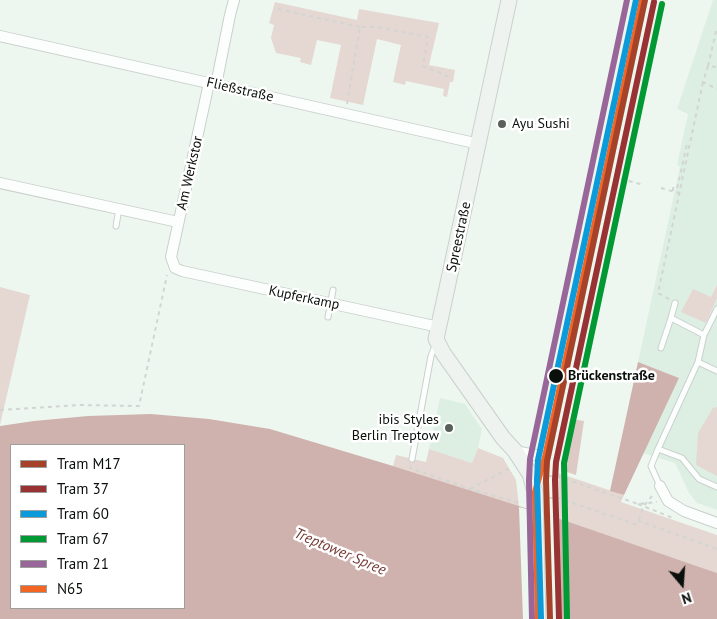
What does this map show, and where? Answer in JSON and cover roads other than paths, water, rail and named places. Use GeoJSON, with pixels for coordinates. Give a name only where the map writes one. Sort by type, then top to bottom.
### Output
{"type":"FeatureCollection","features":[{"type":"Feature","properties":{"kind":"main road","name":"Spreestraße"},"geometry":{"type":"LineString","coordinates":[[438,345],[436,339],[509,0]]}},
{"type":"Feature","properties":{"kind":"main road"},"geometry":{"type":"LineString","coordinates":[[438,345],[502,438],[515,451],[530,474],[534,492],[538,619]]}},
{"type":"Feature","properties":{"kind":"street","name":"Am Werkstor"},"geometry":{"type":"LineString","coordinates":[[172,263],[171,257],[178,222],[234,0]]}},
{"type":"Feature","properties":{"kind":"street"},"geometry":{"type":"LineString","coordinates":[[534,492],[544,457],[642,0]]}},
{"type":"Feature","properties":{"kind":"street","name":"Fließstraße"},"geometry":{"type":"LineString","coordinates":[[0,36],[479,144]]}},
{"type":"Feature","properties":{"kind":"street"},"geometry":{"type":"LineString","coordinates":[[0,184],[178,222]]}},
{"type":"Feature","properties":{"kind":"street","name":"Kupferkamp"},"geometry":{"type":"LineString","coordinates":[[172,263],[175,268],[182,271],[439,327]]}},
{"type":"Feature","properties":{"kind":"street"},"geometry":{"type":"LineString","coordinates":[[515,451],[544,457]]}},
{"type":"Feature","properties":{"kind":"street"},"geometry":{"type":"LineString","coordinates":[[660,486],[668,501],[684,511],[717,523]]}},
{"type":"Feature","properties":{"kind":"lane"},"geometry":{"type":"LineString","coordinates":[[116,226],[119,209]]}},
{"type":"Feature","properties":{"kind":"lane"},"geometry":{"type":"LineString","coordinates":[[328,317],[333,290]]}},
{"type":"Feature","properties":{"kind":"lane"},"geometry":{"type":"LineString","coordinates":[[661,348],[675,303]]}},
{"type":"Feature","properties":{"kind":"lane"},"geometry":{"type":"LineString","coordinates":[[660,486],[651,466],[698,362],[704,335],[717,309]]}},
{"type":"Feature","properties":{"kind":"lane"},"geometry":{"type":"LineString","coordinates":[[671,318],[704,335]]}},
{"type":"Feature","properties":{"kind":"lane"},"geometry":{"type":"LineString","coordinates":[[412,459],[431,356],[435,346],[438,345]]}},
{"type":"Feature","properties":{"kind":"lane"},"geometry":{"type":"LineString","coordinates":[[698,362],[717,371]]}},
{"type":"Feature","properties":{"kind":"lane"},"geometry":{"type":"LineString","coordinates":[[658,448],[682,458],[699,479],[717,487]]}},
{"type":"Feature","properties":{"kind":"water"},"geometry":{"type":"Polygon","coordinates":[[[638,362],[679,378],[624,495],[610,491],[638,362]]]}},
{"type":"Feature","properties":{"kind":"water","name":"Treptower Spree"},"geometry":{"type":"Polygon","coordinates":[[[151,414],[209,419],[270,429],[566,521],[717,573],[717,619],[0,619],[0,426],[88,416],[151,414]]]}},
{"type":"Feature","properties":{"kind":"tram line","name":"21"},"geometry":{"type":"LineString","coordinates":[[532,619],[530,459],[627,0]]}},
{"type":"Feature","properties":{"kind":"tram line","name":"60"},"geometry":{"type":"LineString","coordinates":[[541,619],[538,460],[636,0]]}},
{"type":"Feature","properties":{"kind":"tram line","name":"M17"},"geometry":{"type":"LineString","coordinates":[[550,619],[547,461],[645,0]]}},
{"type":"Feature","properties":{"kind":"tram line","name":"37"},"geometry":{"type":"LineString","coordinates":[[559,619],[556,462],[654,2]]}},
{"type":"Feature","properties":{"kind":"tram line","name":"67"},"geometry":{"type":"LineString","coordinates":[[567,618],[564,463],[662,4]]}},
{"type":"Feature","properties":{"kind":"place","name":"Ayu Sushi"},"geometry":{"type":"Point","coordinates":[502,124]}},
{"type":"Feature","properties":{"kind":"place","name":"Brückenstraße"},"geometry":{"type":"Point","coordinates":[556,376]}},
{"type":"Feature","properties":{"kind":"place","name":"ibis Styles Berlin Treptow"},"geometry":{"type":"Point","coordinates":[449,428]}}]}
